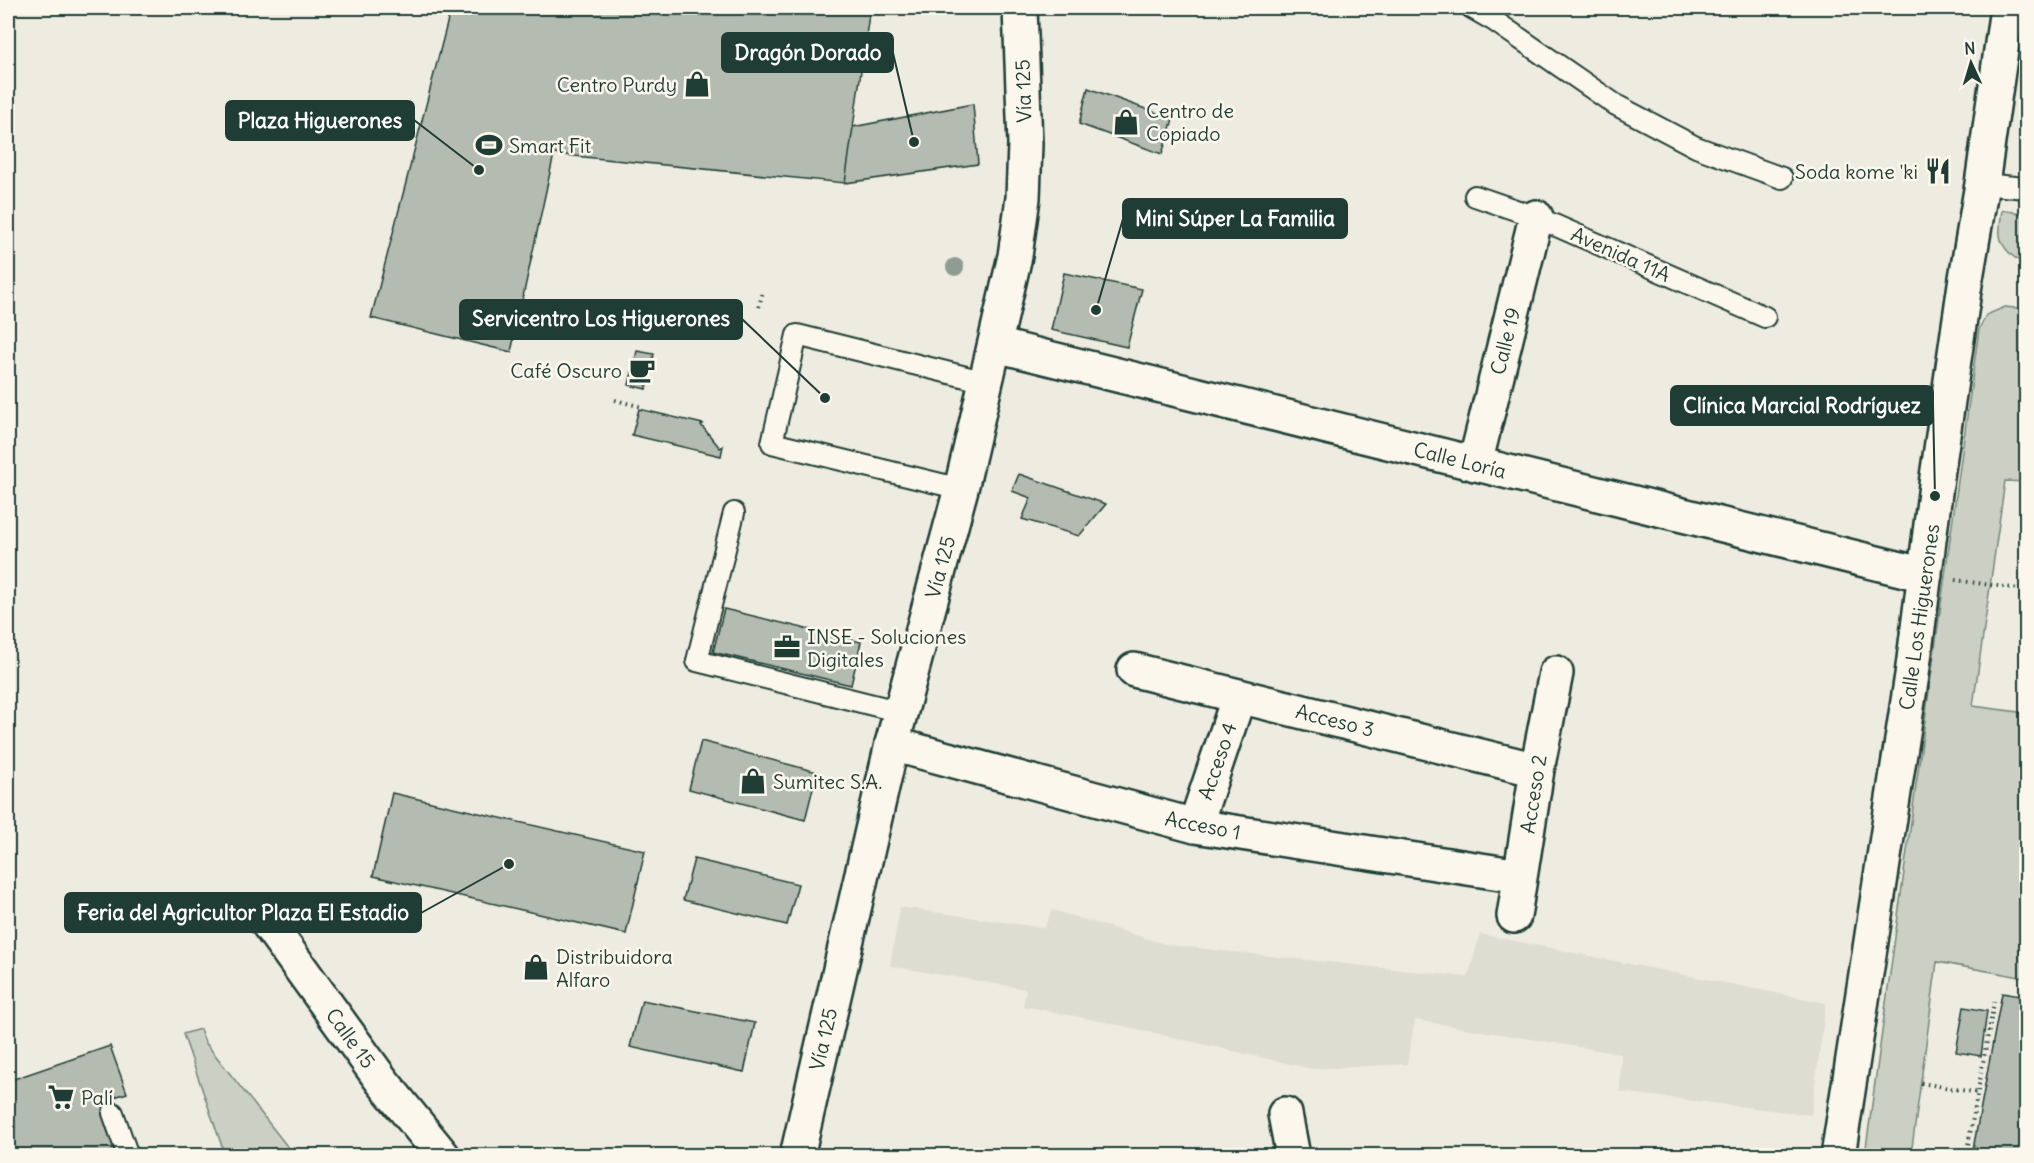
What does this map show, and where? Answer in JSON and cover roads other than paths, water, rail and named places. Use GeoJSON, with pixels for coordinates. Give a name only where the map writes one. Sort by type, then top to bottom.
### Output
{"type":"FeatureCollection","features":[{"type":"Feature","properties":{"kind":"street","name":"Vía 125"},"geometry":{"type":"LineString","coordinates":[[797,1155],[892,744],[961,489],[1015,256],[1023,198],[1025,144],[1020,8]]}},
{"type":"Feature","properties":{"kind":"street","name":"Calle Los Higuerones"},"geometry":{"type":"LineString","coordinates":[[1838,1155],[1908,698],[1965,284],[2007,8]]}},
{"type":"Feature","properties":{"kind":"street","name":"Calle 19"},"geometry":{"type":"LineString","coordinates":[[1475,464],[1536,217]]}},
{"type":"Feature","properties":{"kind":"street","name":"Calle Loría"},"geometry":{"type":"LineString","coordinates":[[996,345],[1925,575]]}},
{"type":"Feature","properties":{"kind":"street","name":"Acceso 3"},"geometry":{"type":"LineString","coordinates":[[1134,670],[1537,770]]}},
{"type":"Feature","properties":{"kind":"street","name":"Acceso 2"},"geometry":{"type":"LineString","coordinates":[[1514,916],[1537,770],[1556,673]]}},
{"type":"Feature","properties":{"kind":"street","name":"Acceso 4"},"geometry":{"type":"LineString","coordinates":[[1196,826],[1239,696]]}},
{"type":"Feature","properties":{"kind":"street","name":"Acceso 1"},"geometry":{"type":"LineString","coordinates":[[892,744],[1196,826],[1520,876]]}},
{"type":"Feature","properties":{"kind":"street","name":"Calle 15"},"geometry":{"type":"LineString","coordinates":[[264,918],[382,1081],[443,1155]]}},
{"type":"Feature","properties":{"kind":"street"},"geometry":{"type":"LineString","coordinates":[[1285,1114],[1293,1155]]}},
{"type":"Feature","properties":{"kind":"lane"},"geometry":{"type":"LineString","coordinates":[[1472,8],[1616,105],[1696,147],[1782,177]]}},
{"type":"Feature","properties":{"kind":"lane"},"geometry":{"type":"LineString","coordinates":[[1982,184],[2026,188]]}},
{"type":"Feature","properties":{"kind":"lane","name":"Avenida 11A"},"geometry":{"type":"LineString","coordinates":[[1474,196],[1536,217],[1765,317]]}},
{"type":"Feature","properties":{"kind":"lane"},"geometry":{"type":"LineString","coordinates":[[961,489],[772,443],[797,335],[986,382]]}},
{"type":"Feature","properties":{"kind":"lane"},"geometry":{"type":"LineString","coordinates":[[734,513],[697,661],[901,712]]}},
{"type":"Feature","properties":{"kind":"lane"},"geometry":{"type":"LineString","coordinates":[[113,1113],[128,1155]]}},
{"type":"Feature","properties":{"kind":"place","name":"Centro Purdy"},"geometry":{"type":"Point","coordinates":[697,84]}},
{"type":"Feature","properties":{"kind":"place","name":"Centro de Copiado"},"geometry":{"type":"Point","coordinates":[1126,122]}},
{"type":"Feature","properties":{"kind":"place","name":"Dragón Dorado"},"geometry":{"type":"Point","coordinates":[914,142]}},
{"type":"Feature","properties":{"kind":"place","name":"Smart Fit"},"geometry":{"type":"Point","coordinates":[489,145]}},
{"type":"Feature","properties":{"kind":"place","name":"Plaza Higuerones"},"geometry":{"type":"Point","coordinates":[479,170]}},
{"type":"Feature","properties":{"kind":"place","name":"Soda kome 'ki"},"geometry":{"type":"Point","coordinates":[1938,171]}},
{"type":"Feature","properties":{"kind":"place","name":"Mini Súper La Familia"},"geometry":{"type":"Point","coordinates":[1096,310]}},
{"type":"Feature","properties":{"kind":"place","name":"Café Oscuro"},"geometry":{"type":"Point","coordinates":[642,370]}},
{"type":"Feature","properties":{"kind":"place","name":"Servicentro Los Higuerones"},"geometry":{"type":"Point","coordinates":[825,398]}},
{"type":"Feature","properties":{"kind":"place","name":"Clínica Marcial Rodríguez"},"geometry":{"type":"Point","coordinates":[1935,496]}},
{"type":"Feature","properties":{"kind":"place","name":"INSE - Soluciones Digitales"},"geometry":{"type":"Point","coordinates":[787,647]}},
{"type":"Feature","properties":{"kind":"place","name":"Sumitec S.A."},"geometry":{"type":"Point","coordinates":[753,781]}},
{"type":"Feature","properties":{"kind":"place","name":"Feria del Agricultor Plaza El Estadio"},"geometry":{"type":"Point","coordinates":[509,864]}},
{"type":"Feature","properties":{"kind":"place","name":"Distribuidora Alfaro"},"geometry":{"type":"Point","coordinates":[536,967]}},
{"type":"Feature","properties":{"kind":"place","name":"Palí"},"geometry":{"type":"Point","coordinates":[61,1097]}}]}
